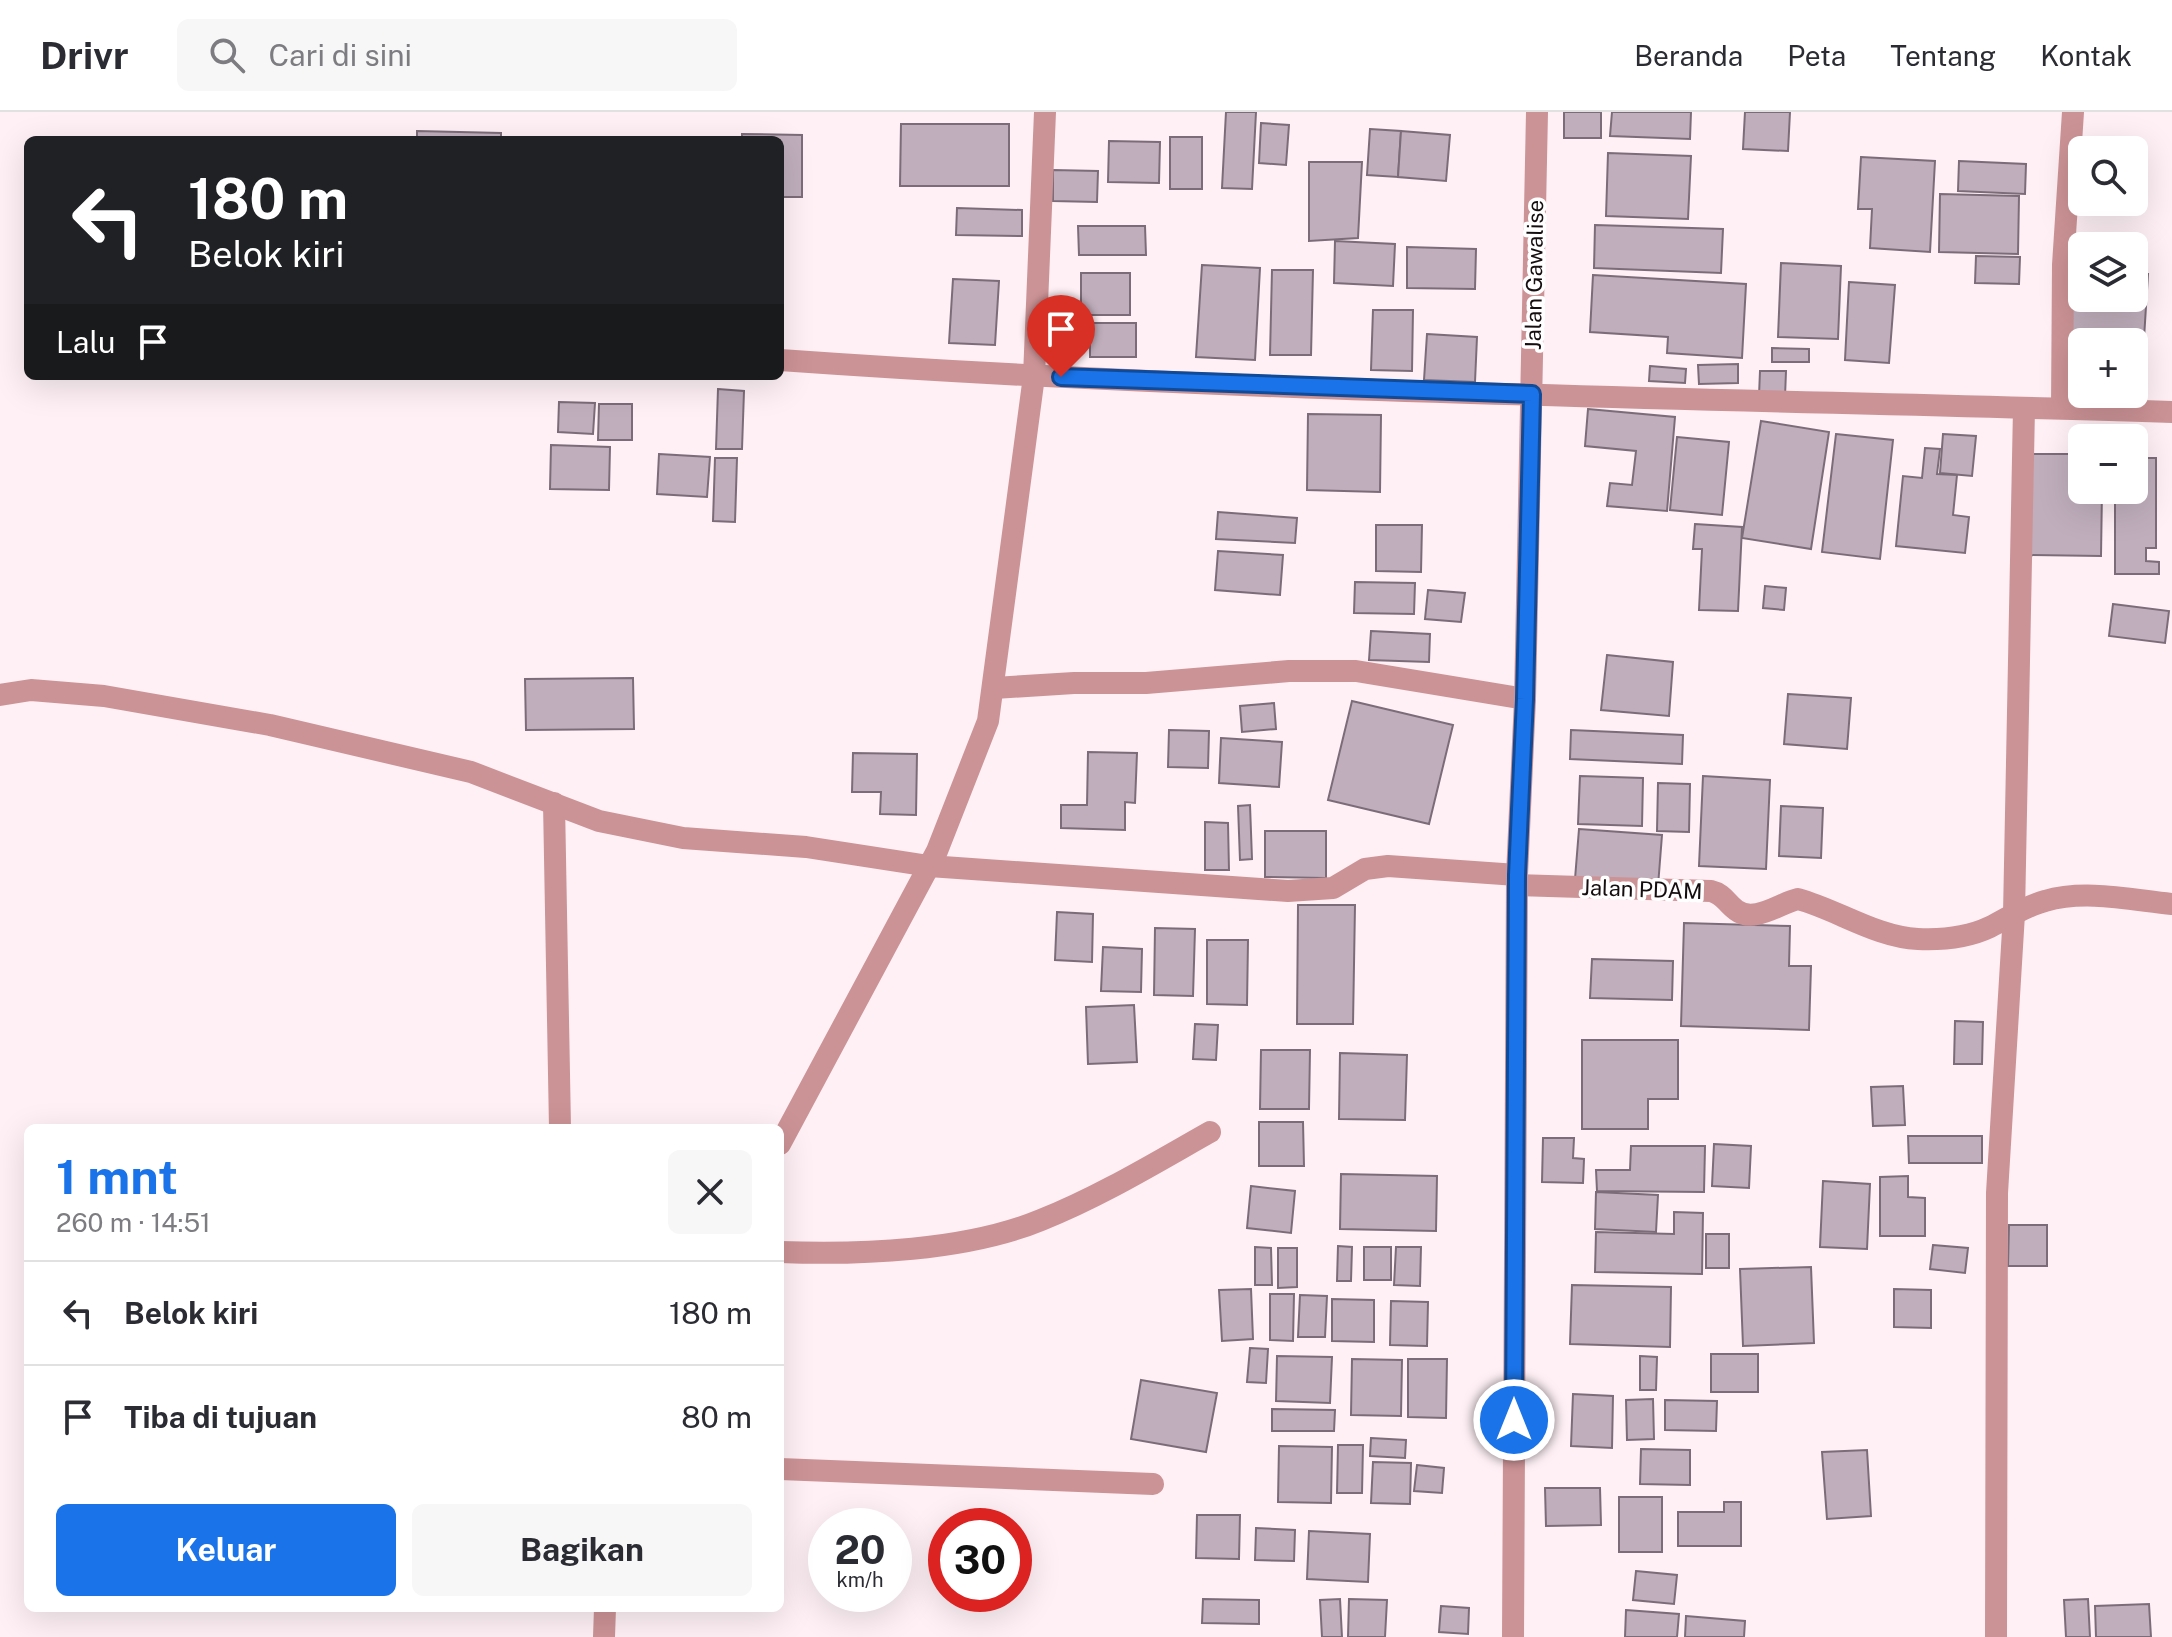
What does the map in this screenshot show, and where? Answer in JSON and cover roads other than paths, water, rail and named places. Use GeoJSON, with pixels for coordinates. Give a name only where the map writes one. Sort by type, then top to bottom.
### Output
{"type":"FeatureCollection","features":[{"type":"Feature","properties":{"kind":"street"},"geometry":{"type":"LineString","coordinates":[[784,1137],[947,832],[988,721],[1034,376],[1045,112]]}},
{"type":"Feature","properties":{"kind":"street","name":"Jalan Gawalise"},"geometry":{"type":"LineString","coordinates":[[1513,1637],[1517,880],[1525,699],[1537,112]]}},
{"type":"Feature","properties":{"kind":"street"},"geometry":{"type":"LineString","coordinates":[[2062,408],[2063,265],[2073,112]]}},
{"type":"Feature","properties":{"kind":"street"},"geometry":{"type":"LineString","coordinates":[[784,360],[1034,376],[2172,412]]}},
{"type":"Feature","properties":{"kind":"street"},"geometry":{"type":"LineString","coordinates":[[1996,1637],[1997,1193],[2014,914],[2024,408]]}},
{"type":"Feature","properties":{"kind":"street"},"geometry":{"type":"LineString","coordinates":[[994,688],[1146,683],[1289,671],[1337,671],[1390,676],[1525,699]]}},
{"type":"Feature","properties":{"kind":"street","name":"Jalan PDAM"},"geometry":{"type":"LineString","coordinates":[[0,695],[31,690],[104,696],[270,725],[471,772],[599,821],[683,838],[806,847],[929,866],[1288,891],[1333,888],[1365,869],[1388,866],[1517,880],[1711,891],[1719,893],[1736,911],[1749,914],[1798,899],[1883,931],[1914,939],[1959,936],[1986,928],[2041,902],[2074,896],[2172,904]]}},
{"type":"Feature","properties":{"kind":"street"},"geometry":{"type":"LineString","coordinates":[[554,803],[560,1124]]}},
{"type":"Feature","properties":{"kind":"street"},"geometry":{"type":"LineString","coordinates":[[784,1252],[837,1254],[969,1241],[1040,1221],[1146,1169],[1210,1132]]}},
{"type":"Feature","properties":{"kind":"street"},"geometry":{"type":"LineString","coordinates":[[784,1469],[1153,1484]]}},
{"type":"Feature","properties":{"kind":"street"},"geometry":{"type":"LineString","coordinates":[[604,1637],[605,1612]]}}]}
